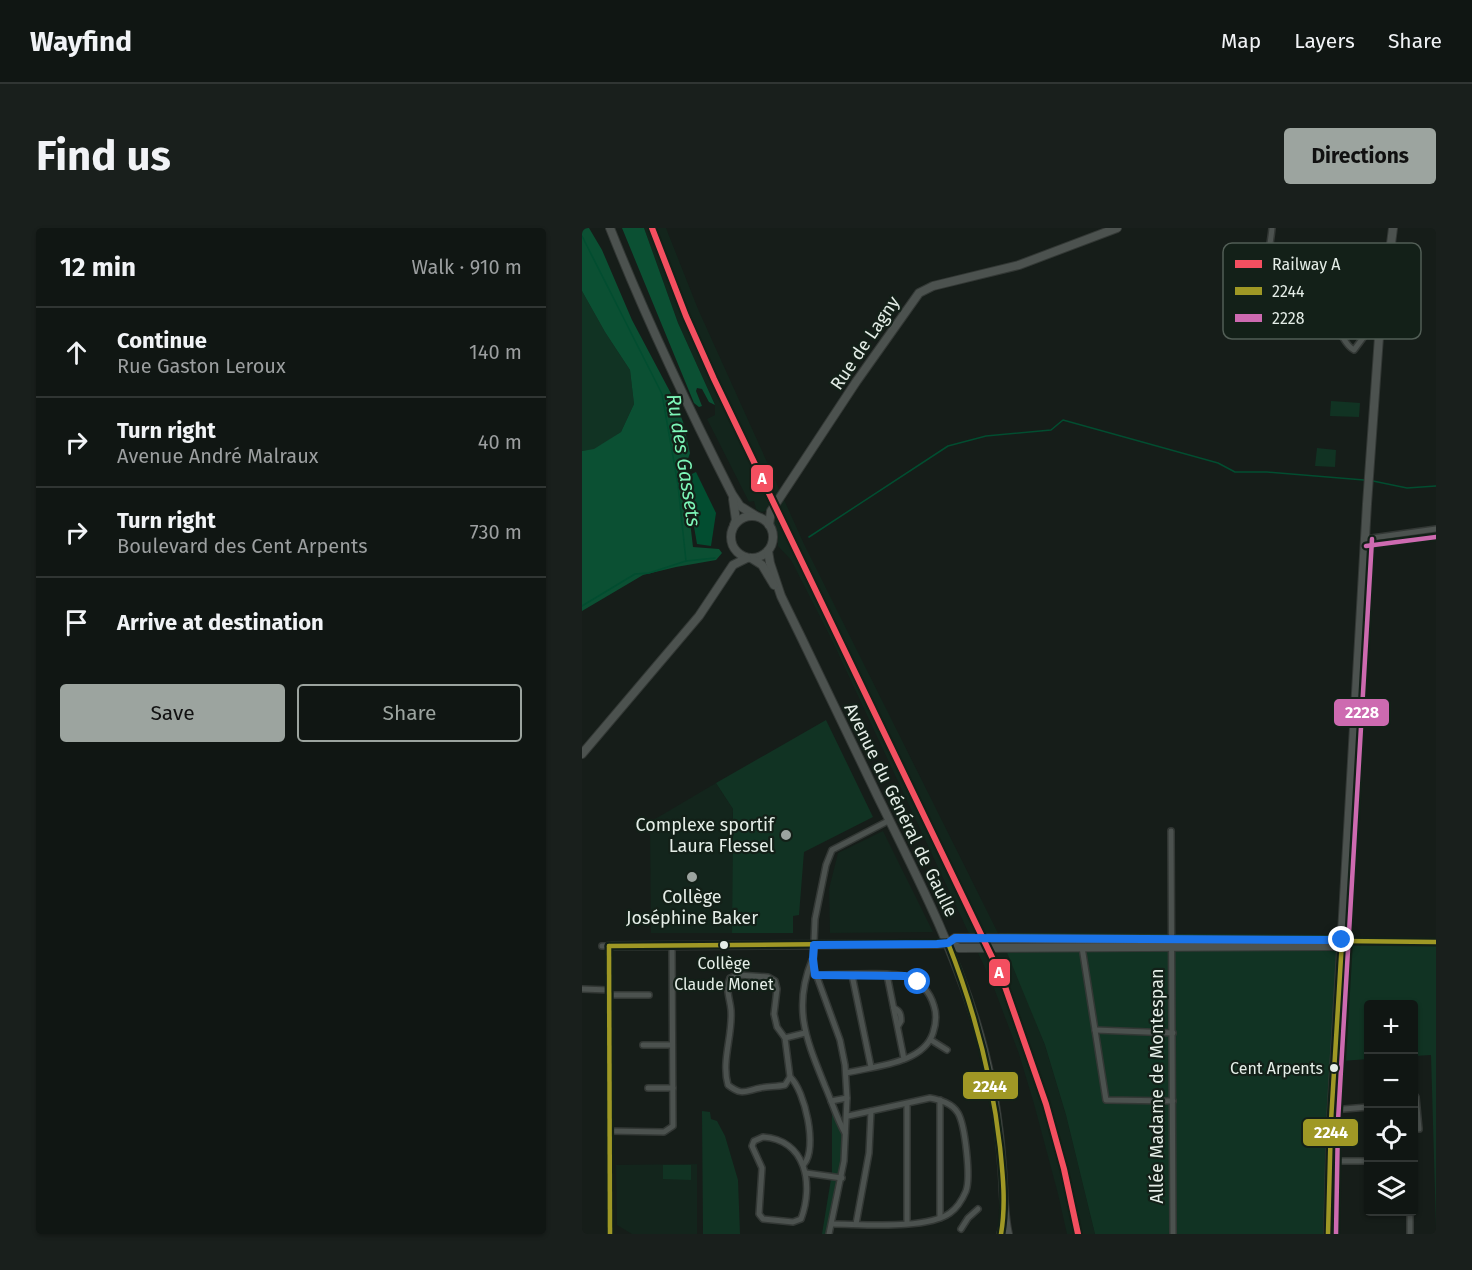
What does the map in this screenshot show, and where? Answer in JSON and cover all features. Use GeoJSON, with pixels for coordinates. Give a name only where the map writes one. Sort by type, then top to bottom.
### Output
{"type":"FeatureCollection","features":[{"type":"Feature","properties":{"kind":"main road"},"geometry":{"type":"LineString","coordinates":[[610,228],[636,294],[732,494],[748,512],[769,525]]}},
{"type":"Feature","properties":{"kind":"main road","name":"Rue de Lagny"},"geometry":{"type":"LineString","coordinates":[[771,511],[856,382],[919,293],[933,285],[1019,265],[1117,228]]}},
{"type":"Feature","properties":{"kind":"main road"},"geometry":{"type":"LineString","coordinates":[[1391,243],[1394,228]]}},
{"type":"Feature","properties":{"kind":"main road"},"geometry":{"type":"LineString","coordinates":[[1328,1234],[1332,1110],[1376,339]]}},
{"type":"Feature","properties":{"kind":"main road"},"geometry":{"type":"LineString","coordinates":[[582,754],[699,616],[733,565],[735,549],[731,537],[736,520],[732,494]]}},
{"type":"Feature","properties":{"kind":"main road"},"geometry":{"type":"LineString","coordinates":[[734,525],[744,518],[771,511]]}},
{"type":"Feature","properties":{"kind":"main road"},"geometry":{"type":"LineString","coordinates":[[733,565],[768,551],[773,538],[768,516],[771,511]]}},
{"type":"Feature","properties":{"kind":"main road"},"geometry":{"type":"LineString","coordinates":[[735,549],[749,558]]}},
{"type":"Feature","properties":{"kind":"main road","name":"Avenue du Général de Gaulle"},"geometry":{"type":"LineString","coordinates":[[768,551],[781,596]]}},
{"type":"Feature","properties":{"kind":"main road","name":"Avenue du Général de Gaulle"},"geometry":{"type":"LineString","coordinates":[[749,558],[762,566],[781,596],[948,943],[968,996],[990,1080],[1000,1142],[1008,1234]]}},
{"type":"Feature","properties":{"kind":"main road"},"geometry":{"type":"LineString","coordinates":[[948,943],[955,938],[1335,946],[1342,940]]}},
{"type":"Feature","properties":{"kind":"main road"},"geometry":{"type":"LineString","coordinates":[[606,946],[948,943],[959,948],[1172,943]]}},
{"type":"Feature","properties":{"kind":"main road","name":"Avenue du Général de Gaulle"},"geometry":{"type":"LineString","coordinates":[[1001,1234],[1005,1219]]}},
{"type":"Feature","properties":{"kind":"street"},"geometry":{"type":"LineString","coordinates":[[1271,243],[1272,228]]}},
{"type":"Feature","properties":{"kind":"street"},"geometry":{"type":"LineString","coordinates":[[1344,339],[1354,350],[1363,339]]}},
{"type":"Feature","properties":{"kind":"street"},"geometry":{"type":"LineString","coordinates":[[1365,538],[1436,529]]}},
{"type":"Feature","properties":{"kind":"street"},"geometry":{"type":"LineString","coordinates":[[846,1135],[805,1032],[802,1006],[805,981],[813,959],[815,920],[830,854],[836,847],[890,820]]}},
{"type":"Feature","properties":{"kind":"street","name":"Allée Madame de Montespan"},"geometry":{"type":"LineString","coordinates":[[1171,831],[1173,1234]]}},
{"type":"Feature","properties":{"kind":"street"},"geometry":{"type":"LineString","coordinates":[[1342,940],[1436,942]]}},
{"type":"Feature","properties":{"kind":"street"},"geometry":{"type":"LineString","coordinates":[[606,946],[609,992],[610,1234]]}},
{"type":"Feature","properties":{"kind":"street"},"geometry":{"type":"LineString","coordinates":[[1082,946],[1106,1100],[1173,1101]]}},
{"type":"Feature","properties":{"kind":"street"},"geometry":{"type":"LineString","coordinates":[[610,1131],[664,1132],[671,1129],[674,1124],[672,947]]}},
{"type":"Feature","properties":{"kind":"street"},"geometry":{"type":"LineString","coordinates":[[813,959],[817,978],[837,1027],[846,1073],[848,1098],[842,1179],[829,1234]]}},
{"type":"Feature","properties":{"kind":"street"},"geometry":{"type":"LineString","coordinates":[[790,1077],[787,1083],[781,1086],[744,1092],[735,1091],[728,1085],[725,1076],[731,1020],[727,985],[730,978],[738,975],[768,977],[775,981],[777,989],[774,1014],[777,1027],[784,1038],[790,1077],[798,1087],[808,1123],[809,1149],[808,1159],[804,1164]]}},
{"type":"Feature","properties":{"kind":"street"},"geometry":{"type":"LineString","coordinates":[[805,981],[852,975],[905,976],[918,982],[927,991],[934,1005],[936,1017],[931,1040],[922,1050],[904,1059],[846,1073]]}},
{"type":"Feature","properties":{"kind":"street"},"geometry":{"type":"LineString","coordinates":[[852,975],[871,1067]]}},
{"type":"Feature","properties":{"kind":"street"},"geometry":{"type":"LineString","coordinates":[[887,975],[904,1059]]}},
{"type":"Feature","properties":{"kind":"street"},"geometry":{"type":"LineString","coordinates":[[582,989],[649,995]]}},
{"type":"Feature","properties":{"kind":"street"},"geometry":{"type":"LineString","coordinates":[[1095,1030],[1173,1034]]}},
{"type":"Feature","properties":{"kind":"street"},"geometry":{"type":"LineString","coordinates":[[784,1038],[805,1032]]}},
{"type":"Feature","properties":{"kind":"street"},"geometry":{"type":"LineString","coordinates":[[931,1040],[946,1050]]}},
{"type":"Feature","properties":{"kind":"street"},"geometry":{"type":"LineString","coordinates":[[643,1045],[672,1045]]}},
{"type":"Feature","properties":{"kind":"street"},"geometry":{"type":"LineString","coordinates":[[648,1088],[673,1088]]}},
{"type":"Feature","properties":{"kind":"street"},"geometry":{"type":"LineString","coordinates":[[831,1101],[848,1098]]}},
{"type":"Feature","properties":{"kind":"street"},"geometry":{"type":"LineString","coordinates":[[832,1224],[928,1223],[956,1208],[966,1191],[968,1175],[962,1129],[958,1114],[950,1105],[930,1098],[848,1116]]}},
{"type":"Feature","properties":{"kind":"street"},"geometry":{"type":"LineString","coordinates":[[940,1100],[940,1218]]}},
{"type":"Feature","properties":{"kind":"street"},"geometry":{"type":"LineString","coordinates":[[907,1104],[907,1223]]}},
{"type":"Feature","properties":{"kind":"street"},"geometry":{"type":"LineString","coordinates":[[1332,1110],[1364,1107]]}},
{"type":"Feature","properties":{"kind":"street"},"geometry":{"type":"LineString","coordinates":[[856,1224],[869,1153],[871,1111]]}},
{"type":"Feature","properties":{"kind":"street"},"geometry":{"type":"LineString","coordinates":[[763,1137],[780,1140],[794,1151],[804,1164],[806,1173],[804,1211],[801,1219],[793,1222],[763,1220],[759,1214],[758,1205],[762,1168],[752,1149],[754,1140],[763,1137]]}},
{"type":"Feature","properties":{"kind":"street"},"geometry":{"type":"LineString","coordinates":[[1330,1161],[1364,1161]]}},
{"type":"Feature","properties":{"kind":"street"},"geometry":{"type":"LineString","coordinates":[[806,1173],[842,1179]]}},
{"type":"Feature","properties":{"kind":"street"},"geometry":{"type":"LineString","coordinates":[[956,1208],[968,1218]]}},
{"type":"Feature","properties":{"kind":"street"},"geometry":{"type":"LineString","coordinates":[[961,1229],[978,1209]]}},
{"type":"Feature","properties":{"kind":"street"},"geometry":{"type":"LineString","coordinates":[[1410,1216],[1410,1234]]}},
{"type":"Feature","properties":{"kind":"shaded area"},"geometry":{"type":"Polygon","coordinates":[[[582,228],[589,228],[602,250],[632,320],[676,403],[683,422],[690,453],[684,470],[693,547],[719,549],[722,553],[716,560],[643,575],[582,611],[582,451],[594,449],[621,432],[634,404],[630,370],[582,291],[582,228]]]}},
{"type":"Feature","properties":{"kind":"shaded area"},"geometry":{"type":"Polygon","coordinates":[[[622,228],[644,228],[678,323],[715,405],[709,402],[702,389],[697,388],[702,406],[699,407],[694,403],[622,228]]]}},
{"type":"Feature","properties":{"kind":"shaded area"},"geometry":{"type":"Polygon","coordinates":[[[644,228],[666,228],[698,309],[804,544],[1012,961],[1045,1045],[1066,1115],[1095,1234],[1067,1234],[1034,1104],[1019,1054],[992,983],[832,640],[791,560],[778,546],[778,534],[772,518],[766,511],[761,512],[756,509],[754,501],[749,502],[707,419],[715,415],[715,405],[678,323],[644,228]]]}},
{"type":"Feature","properties":{"kind":"shaded area"},"geometry":{"type":"Polygon","coordinates":[[[582,291],[630,370],[634,404],[621,432],[594,450],[582,451],[582,291]]]}},
{"type":"Feature","properties":{"kind":"shaded area"},"geometry":{"type":"Polygon","coordinates":[[[1331,401],[1360,403],[1359,417],[1330,416],[1331,401]]]}},
{"type":"Feature","properties":{"kind":"shaded area"},"geometry":{"type":"Polygon","coordinates":[[[1317,448],[1336,450],[1335,467],[1315,466],[1317,448]]]}},
{"type":"Feature","properties":{"kind":"shaded area"},"geometry":{"type":"Polygon","coordinates":[[[696,472],[716,513],[711,546],[697,544],[693,521],[692,474],[696,472]]]}},
{"type":"Feature","properties":{"kind":"shaded area","name":"Complexe sportif Laura Flessel"},"geometry":{"type":"Polygon","coordinates":[[[826,720],[873,817],[804,852],[799,915],[793,916],[793,933],[732,933],[733,809],[716,783],[826,720]]]}},
{"type":"Feature","properties":{"kind":"shaded area","name":"Collège Joséphine Baker"},"geometry":{"type":"Polygon","coordinates":[[[716,783],[733,809],[732,933],[651,933],[650,822],[716,783]]]}},
{"type":"Feature","properties":{"kind":"shaded area"},"geometry":{"type":"Polygon","coordinates":[[[883,831],[933,932],[830,933],[829,889],[838,853],[883,831]]]}},
{"type":"Feature","properties":{"kind":"shaded area"},"geometry":{"type":"Polygon","coordinates":[[[999,933],[1337,935],[1323,1234],[1095,1234],[1066,1115],[1045,1045],[999,933]]]}},
{"type":"Feature","properties":{"kind":"shaded area"},"geometry":{"type":"Polygon","coordinates":[[[1346,944],[1436,945],[1436,1227],[1431,1055],[1418,1056],[1418,1000],[1364,1000],[1364,1059],[1342,1061],[1346,944]]]}},
{"type":"Feature","properties":{"kind":"shaded area"},"geometry":{"type":"Polygon","coordinates":[[[702,1111],[710,1112],[711,1119],[717,1121],[725,1136],[738,1180],[740,1234],[703,1234],[702,1111]]]}},
{"type":"Feature","properties":{"kind":"shaded area"},"geometry":{"type":"Polygon","coordinates":[[[835,1114],[844,1137],[840,1174],[832,1175],[832,1115],[835,1114]]]}},
{"type":"Feature","properties":{"kind":"shaded area"},"geometry":{"type":"Polygon","coordinates":[[[697,1164],[697,1234],[632,1234],[617,1225],[616,1165],[697,1164]]]}},
{"type":"Feature","properties":{"kind":"shaded area"},"geometry":{"type":"Polygon","coordinates":[[[663,1165],[691,1165],[691,1180],[663,1179],[663,1165]]]}},
{"type":"Feature","properties":{"kind":"shaded area"},"geometry":{"type":"Polygon","coordinates":[[[831,1179],[838,1184],[826,1234],[822,1234],[831,1179]]]}},
{"type":"Feature","properties":{"kind":"waterway","name":"Ru des Gassets"},"geometry":{"type":"LineString","coordinates":[[582,236],[662,394],[678,485],[686,561]]}},
{"type":"Feature","properties":{"kind":"waterway"},"geometry":{"type":"LineString","coordinates":[[809,537],[948,446],[986,436],[1051,430],[1063,420],[1218,463],[1235,472],[1267,472],[1364,480]]}},
{"type":"Feature","properties":{"kind":"waterway"},"geometry":{"type":"LineString","coordinates":[[1373,481],[1407,488],[1436,486]]}},
{"type":"Feature","properties":{"kind":"waterway"},"geometry":{"type":"LineString","coordinates":[[582,606],[635,574],[649,573],[686,561],[715,558]]}},
{"type":"Feature","properties":{"kind":"rail line","name":"A"},"geometry":{"type":"LineString","coordinates":[[652,228],[686,316],[714,379],[1002,978],[1046,1104],[1064,1169],[1078,1234]]}},
{"type":"Feature","properties":{"kind":"transit line","name":"2228"},"geometry":{"type":"LineString","coordinates":[[1366,546],[1436,537]]}},
{"type":"Feature","properties":{"kind":"transit line","name":"2228"},"geometry":{"type":"LineString","coordinates":[[1336,1234],[1338,1121],[1372,539]]}},
{"type":"Feature","properties":{"kind":"transit line","name":"2244"},"geometry":{"type":"LineString","coordinates":[[1342,941],[1436,942]]}},
{"type":"Feature","properties":{"kind":"transit line","name":"2244"},"geometry":{"type":"LineString","coordinates":[[1328,1234],[1331,1121],[1342,941]]}},
{"type":"Feature","properties":{"kind":"transit line","name":"2244"},"geometry":{"type":"LineString","coordinates":[[948,943],[974,1018],[997,1121],[1003,1180],[1001,1234]]}},
{"type":"Feature","properties":{"kind":"transit line","name":"2244"},"geometry":{"type":"LineString","coordinates":[[609,946],[948,943]]}},
{"type":"Feature","properties":{"kind":"transit line","name":"2244"},"geometry":{"type":"LineString","coordinates":[[609,946],[610,1234]]}},
{"type":"Feature","properties":{"kind":"place","name":"Complexe sportif Laura Flessel"},"geometry":{"type":"Point","coordinates":[786,835]}},
{"type":"Feature","properties":{"kind":"place","name":"Collège Joséphine Baker"},"geometry":{"type":"Point","coordinates":[692,877]}},
{"type":"Feature","properties":{"kind":"place","name":"Collège Claude Monet"},"geometry":{"type":"Point","coordinates":[724,945]}},
{"type":"Feature","properties":{"kind":"place","name":"Cent Arpents"},"geometry":{"type":"Point","coordinates":[1334,1068]}},
{"type":"Feature","properties":{"kind":"route"},"geometry":{"type":"LineString","coordinates":[[918,982],[905,976],[815,975],[814,945],[937,944],[948,943],[955,938],[1342,940]]}}]}
